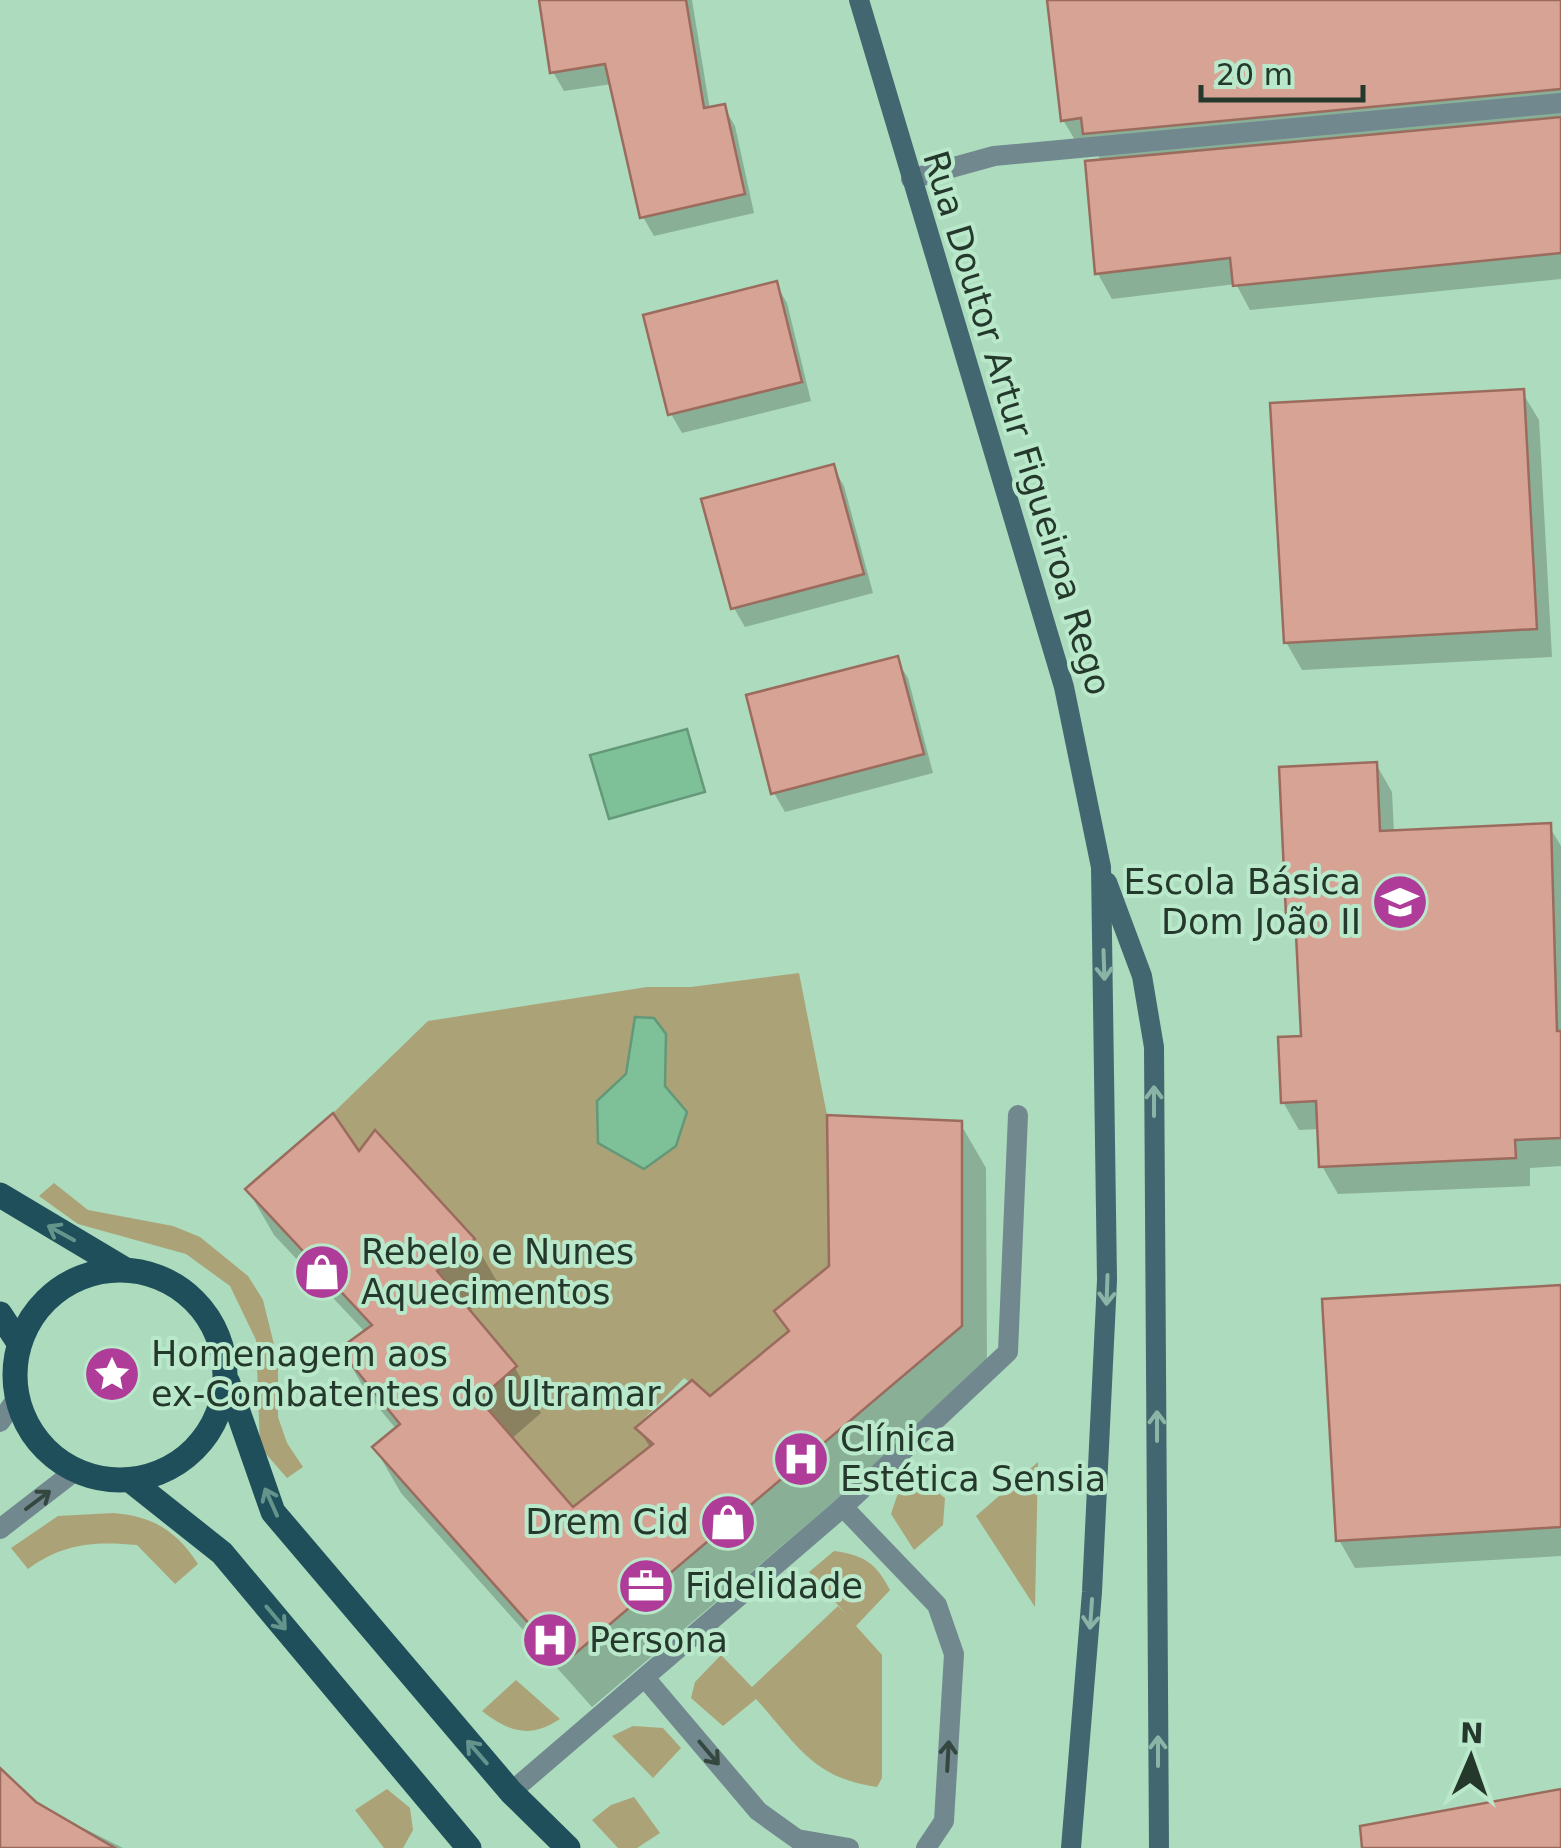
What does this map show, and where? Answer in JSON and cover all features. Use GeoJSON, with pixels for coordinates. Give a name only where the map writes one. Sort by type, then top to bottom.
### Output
{"type":"FeatureCollection","features":[{"type":"Feature","properties":{"kind":"main road","name":"Rua Doutor Artur Figueiroa Rego"},"geometry":{"type":"LineString","coordinates":[[859,0],[1064,688],[1101,867],[1142,976],[1154,1047],[1159,1848]]}},
{"type":"Feature","properties":{"kind":"main road","name":"Rua Doutor Artur Figueiroa Rego"},"geometry":{"type":"LineString","coordinates":[[1071,1848],[1092,1592],[1107,1280],[1101,867]]}},
{"type":"Feature","properties":{"kind":"main road"},"geometry":{"type":"LineString","coordinates":[[0,1195],[124,1269],[176,1284],[197,1302],[224,1351],[226,1378],[220,1411],[203,1440],[178,1463],[130,1480]]}},
{"type":"Feature","properties":{"kind":"main road"},"geometry":{"type":"LineString","coordinates":[[124,1269],[85,1275],[51,1295],[37,1309],[19,1344],[17,1398],[38,1441],[76,1470],[130,1480],[222,1553],[459,1845]]}},
{"type":"Feature","properties":{"kind":"main road"},"geometry":{"type":"LineString","coordinates":[[0,1314],[19,1344]]}},
{"type":"Feature","properties":{"kind":"main road"},"geometry":{"type":"LineString","coordinates":[[226,1378],[273,1512],[512,1792],[568,1848]]}},
{"type":"Feature","properties":{"kind":"street"},"geometry":{"type":"LineString","coordinates":[[911,179],[994,156],[1561,103]]}},
{"type":"Feature","properties":{"kind":"street"},"geometry":{"type":"LineString","coordinates":[[512,1792],[843,1507],[1008,1352],[1018,1114]]}},
{"type":"Feature","properties":{"kind":"street"},"geometry":{"type":"LineString","coordinates":[[0,1422],[17,1398]]}},
{"type":"Feature","properties":{"kind":"street"},"geometry":{"type":"LineString","coordinates":[[0,1529],[76,1470]]}},
{"type":"Feature","properties":{"kind":"street"},"geometry":{"type":"LineString","coordinates":[[843,1507],[937,1605],[954,1654],[944,1821],[926,1848]]}},
{"type":"Feature","properties":{"kind":"street"},"geometry":{"type":"LineString","coordinates":[[646,1679],[758,1811],[797,1839],[849,1848]]}},
{"type":"Feature","properties":{"kind":"shaded area"},"geometry":{"type":"Polygon","coordinates":[[[687,729],[705,792],[609,819],[590,755],[687,729]]]}},
{"type":"Feature","properties":{"kind":"shaded area"},"geometry":{"type":"Polygon","coordinates":[[[799,973],[827,1115],[829,1266],[775,1311],[790,1333],[711,1398],[684,1378],[636,1427],[653,1444],[575,1510],[479,1399],[437,1271],[475,1238],[375,1131],[359,1151],[333,1113],[428,1021],[647,987],[691,987],[799,973]]]}},
{"type":"Feature","properties":{"kind":"shaded area"},"geometry":{"type":"Polygon","coordinates":[[[635,1017],[654,1018],[666,1034],[665,1086],[687,1112],[676,1146],[644,1169],[598,1143],[597,1101],[626,1074],[635,1017]]]}},
{"type":"Feature","properties":{"kind":"shaded area"},"geometry":{"type":"Polygon","coordinates":[[[54,1183],[88,1210],[173,1226],[200,1237],[248,1276],[263,1300],[278,1361],[278,1417],[287,1443],[303,1467],[287,1478],[260,1447],[256,1340],[230,1286],[186,1254],[78,1224],[39,1196],[54,1183]]]}},
{"type":"Feature","properties":{"kind":"shaded area"},"geometry":{"type":"Polygon","coordinates":[[[1038,1462],[1035,1607],[976,1516],[1038,1462]]]}},
{"type":"Feature","properties":{"kind":"shaded area"},"geometry":{"type":"Polygon","coordinates":[[[915,1476],[945,1498],[943,1525],[914,1550],[891,1514],[897,1496],[915,1476]]]}},
{"type":"Feature","properties":{"kind":"shaded area"},"geometry":{"type":"Polygon","coordinates":[[[113,1513],[140,1517],[162,1527],[181,1542],[198,1564],[175,1584],[137,1545],[80,1546],[54,1554],[28,1569],[11,1548],[58,1516],[113,1513]]]}},
{"type":"Feature","properties":{"kind":"shaded area"},"geometry":{"type":"Polygon","coordinates":[[[834,1551],[868,1562],[890,1590],[856,1626],[882,1655],[882,1778],[877,1787],[836,1776],[821,1767],[756,1699],[723,1726],[691,1698],[695,1682],[721,1655],[752,1687],[838,1606],[845,1613],[809,1572],[834,1551]]]}},
{"type":"Feature","properties":{"kind":"shaded area"},"geometry":{"type":"Polygon","coordinates":[[[516,1680],[560,1719],[529,1731],[501,1724],[482,1711],[516,1680]]]}},
{"type":"Feature","properties":{"kind":"shaded area"},"geometry":{"type":"Polygon","coordinates":[[[633,1726],[663,1728],[681,1748],[653,1778],[612,1736],[633,1726]]]}},
{"type":"Feature","properties":{"kind":"shaded area"},"geometry":{"type":"Polygon","coordinates":[[[387,1789],[410,1808],[413,1830],[403,1848],[384,1848],[355,1810],[387,1789]]]}},
{"type":"Feature","properties":{"kind":"shaded area"},"geometry":{"type":"Polygon","coordinates":[[[634,1797],[660,1833],[637,1848],[618,1848],[592,1820],[611,1805],[634,1797]]]}},
{"type":"Feature","properties":{"kind":"building"},"geometry":{"type":"Polygon","coordinates":[[[539,0],[686,0],[704,108],[725,104],[745,194],[640,218],[605,64],[550,73],[539,0]]]}},
{"type":"Feature","properties":{"kind":"building"},"geometry":{"type":"Polygon","coordinates":[[[1047,0],[1561,0],[1561,89],[1083,134],[1081,118],[1061,121],[1047,0]]]}},
{"type":"Feature","properties":{"kind":"building"},"geometry":{"type":"Polygon","coordinates":[[[1561,117],[1561,253],[1233,286],[1230,258],[1095,274],[1085,161],[1561,117]]]}},
{"type":"Feature","properties":{"kind":"building"},"geometry":{"type":"Polygon","coordinates":[[[777,281],[802,382],[668,415],[643,315],[777,281]]]}},
{"type":"Feature","properties":{"kind":"building"},"geometry":{"type":"Polygon","coordinates":[[[1524,389],[1537,629],[1284,643],[1270,403],[1524,389]]]}},
{"type":"Feature","properties":{"kind":"building"},"geometry":{"type":"Polygon","coordinates":[[[834,464],[864,574],[731,609],[701,499],[834,464]]]}},
{"type":"Feature","properties":{"kind":"building"},"geometry":{"type":"Polygon","coordinates":[[[898,656],[924,754],[771,794],[746,695],[898,656]]]}},
{"type":"Feature","properties":{"kind":"building"},"geometry":{"type":"Polygon","coordinates":[[[1377,762],[1380,831],[1551,823],[1557,1031],[1561,1031],[1561,1138],[1515,1140],[1516,1158],[1319,1167],[1316,1101],[1281,1103],[1278,1037],[1301,1036],[1295,914],[1286,915],[1279,767],[1377,762]]]}},
{"type":"Feature","properties":{"kind":"building"},"geometry":{"type":"Polygon","coordinates":[[[333,1113],[359,1151],[375,1130],[475,1239],[437,1271],[517,1366],[479,1399],[573,1507],[653,1444],[635,1428],[692,1380],[710,1396],[789,1331],[774,1311],[829,1266],[827,1115],[962,1121],[962,1326],[564,1663],[372,1447],[400,1424],[339,1349],[372,1325],[245,1189],[333,1113]]]}},
{"type":"Feature","properties":{"kind":"building"},"geometry":{"type":"Polygon","coordinates":[[[1561,1285],[1561,1527],[1336,1541],[1322,1299],[1561,1285]]]}},
{"type":"Feature","properties":{"kind":"building"},"geometry":{"type":"Polygon","coordinates":[[[0,1768],[36,1802],[115,1848],[0,1848],[0,1768]]]}},
{"type":"Feature","properties":{"kind":"building"},"geometry":{"type":"Polygon","coordinates":[[[1561,1789],[1561,1848],[1362,1848],[1360,1826],[1561,1789]]]}},
{"type":"Feature","properties":{"kind":"place","name":"Escola Básica Dom João II"},"geometry":{"type":"Point","coordinates":[1400,902]}},
{"type":"Feature","properties":{"kind":"place","name":"Rebelo e Nunes Aquecimentos"},"geometry":{"type":"Point","coordinates":[322,1272]}},
{"type":"Feature","properties":{"kind":"place","name":"Homenagem aos ex-Combatentes do Ultramar"},"geometry":{"type":"Point","coordinates":[112,1374]}},
{"type":"Feature","properties":{"kind":"place","name":"Clínica Estética Sensia"},"geometry":{"type":"Point","coordinates":[801,1459]}},
{"type":"Feature","properties":{"kind":"place","name":"Drem Cid"},"geometry":{"type":"Point","coordinates":[728,1522]}},
{"type":"Feature","properties":{"kind":"place","name":"Fidelidade"},"geometry":{"type":"Point","coordinates":[646,1586]}},
{"type":"Feature","properties":{"kind":"place","name":"Persona"},"geometry":{"type":"Point","coordinates":[550,1640]}}]}
